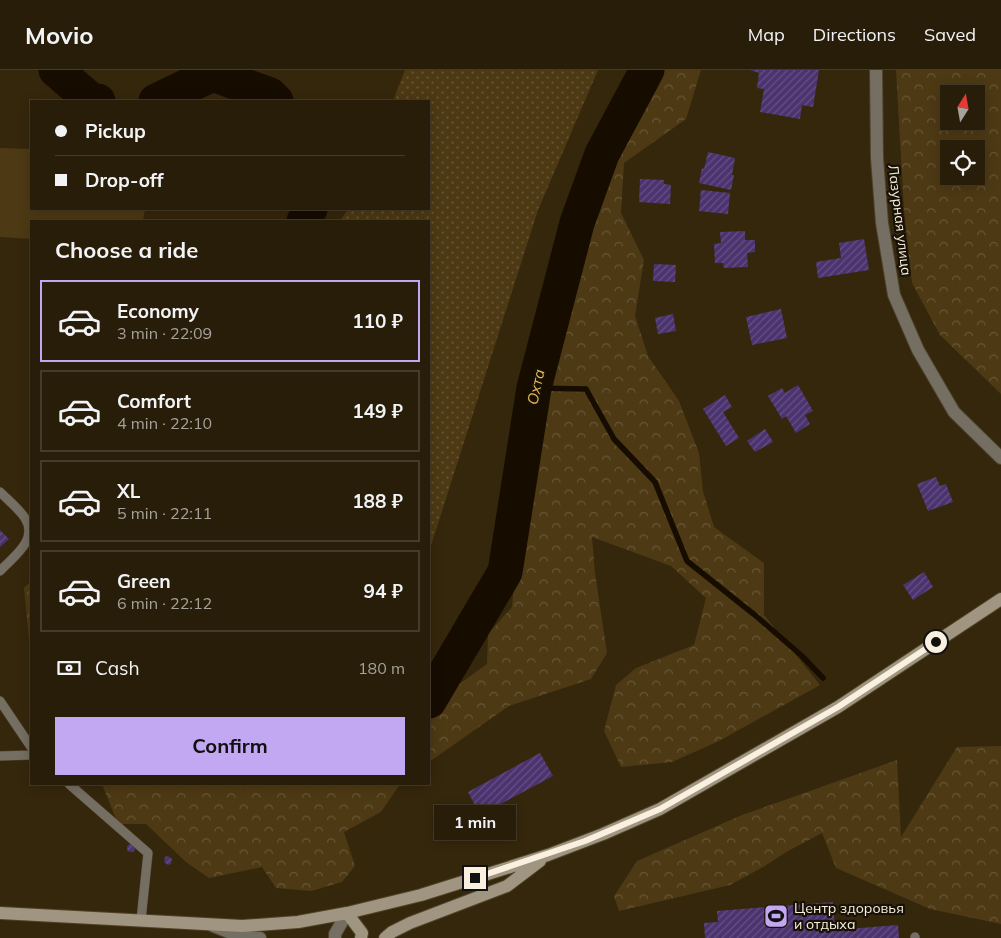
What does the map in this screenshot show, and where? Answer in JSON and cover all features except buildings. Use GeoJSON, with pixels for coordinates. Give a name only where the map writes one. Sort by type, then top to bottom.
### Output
{"type":"FeatureCollection","features":[{"type":"Feature","properties":{"kind":"main road"},"geometry":{"type":"LineString","coordinates":[[0,913],[242,926],[347,914],[421,895],[548,855],[603,834],[668,804],[838,707],[1001,598]]}},
{"type":"Feature","properties":{"kind":"main road"},"geometry":{"type":"LineString","coordinates":[[385,938],[392,932],[410,923],[507,886],[548,855]]}},
{"type":"Feature","properties":{"kind":"main road"},"geometry":{"type":"LineString","coordinates":[[347,914],[362,932],[362,938]]}},
{"type":"Feature","properties":{"kind":"street","name":"Лазурная улица"},"geometry":{"type":"LineString","coordinates":[[876,70],[877,158],[882,223],[894,295],[918,350],[954,412],[1001,458]]}},
{"type":"Feature","properties":{"kind":"street"},"geometry":{"type":"LineString","coordinates":[[335,938],[335,934],[347,914]]}},
{"type":"Feature","properties":{"kind":"street"},"geometry":{"type":"LineString","coordinates":[[208,924],[239,936],[260,938]]}},
{"type":"Feature","properties":{"kind":"lane"},"geometry":{"type":"LineString","coordinates":[[0,492],[26,519],[30,533],[25,546],[0,571]]}},
{"type":"Feature","properties":{"kind":"lane"},"geometry":{"type":"LineString","coordinates":[[0,701],[30,746]]}},
{"type":"Feature","properties":{"kind":"lane"},"geometry":{"type":"LineString","coordinates":[[0,756],[30,755]]}},
{"type":"Feature","properties":{"kind":"lane"},"geometry":{"type":"LineString","coordinates":[[70,785],[148,853],[141,920]]}},
{"type":"Feature","properties":{"kind":"green space"},"geometry":{"type":"Polygon","coordinates":[[[405,70],[598,70],[538,210],[430,549],[430,220],[341,220],[347,210],[430,210],[430,100],[393,100],[405,70]]]}},
{"type":"Feature","properties":{"kind":"green space"},"geometry":{"type":"Polygon","coordinates":[[[651,70],[701,70],[686,119],[624,163],[621,213],[644,260],[635,316],[648,356],[679,401],[699,453],[703,491],[714,527],[764,563],[764,615],[820,685],[719,741],[672,762],[621,767],[604,731],[616,685],[636,668],[694,645],[706,598],[671,566],[592,537],[595,573],[607,653],[591,679],[509,706],[430,761],[430,713],[455,687],[487,664],[488,634],[512,607],[535,406],[577,241],[651,70]]]}},
{"type":"Feature","properties":{"kind":"green space"},"geometry":{"type":"Polygon","coordinates":[[[896,70],[1001,70],[1001,394],[940,335],[912,283],[904,210],[896,70]]]}},
{"type":"Feature","properties":{"kind":"green space"},"geometry":{"type":"Polygon","coordinates":[[[0,148],[30,149],[30,210],[145,210],[143,220],[30,220],[30,239],[0,237],[0,148]]]}},
{"type":"Feature","properties":{"kind":"green space"},"geometry":{"type":"Polygon","coordinates":[[[30,582],[30,642],[29,639],[24,588],[30,582]]]}},
{"type":"Feature","properties":{"kind":"green space"},"geometry":{"type":"Polygon","coordinates":[[[1001,746],[1001,924],[930,909],[836,868],[822,833],[730,885],[619,911],[614,896],[637,861],[742,815],[897,760],[901,837],[957,747],[1001,746]]]}},
{"type":"Feature","properties":{"kind":"green space"},"geometry":{"type":"Polygon","coordinates":[[[102,785],[399,785],[381,812],[344,832],[355,866],[342,882],[311,891],[276,888],[262,867],[209,878],[186,862],[146,824],[118,824],[102,785]]]}},
{"type":"Feature","properties":{"kind":"waterway","name":"Охта"},"geometry":{"type":"LineString","coordinates":[[56,70],[91,100]]}},
{"type":"Feature","properties":{"kind":"waterway","name":"Охта"},"geometry":{"type":"LineString","coordinates":[[430,699],[505,572],[534,388],[577,223],[602,154],[647,70]]}},
{"type":"Feature","properties":{"kind":"waterway","name":"Охта"},"geometry":{"type":"LineString","coordinates":[[158,100],[213,74],[270,95],[275,100]]}},
{"type":"Feature","properties":{"kind":"waterway","name":"Охта"},"geometry":{"type":"LineString","coordinates":[[304,220],[310,210]]}},
{"type":"Feature","properties":{"kind":"waterway"},"geometry":{"type":"LineString","coordinates":[[534,388],[586,389],[614,439],[655,482],[687,561],[756,616],[802,656],[823,678]]}},
{"type":"Feature","properties":{"kind":"place","name":"Центр здоровья и отдыха"},"geometry":{"type":"Point","coordinates":[776,916]}},
{"type":"Feature","properties":{"kind":"route"},"geometry":{"type":"LineString","coordinates":[[475,878],[548,855],[660,809],[838,707],[936,642]]}}]}
